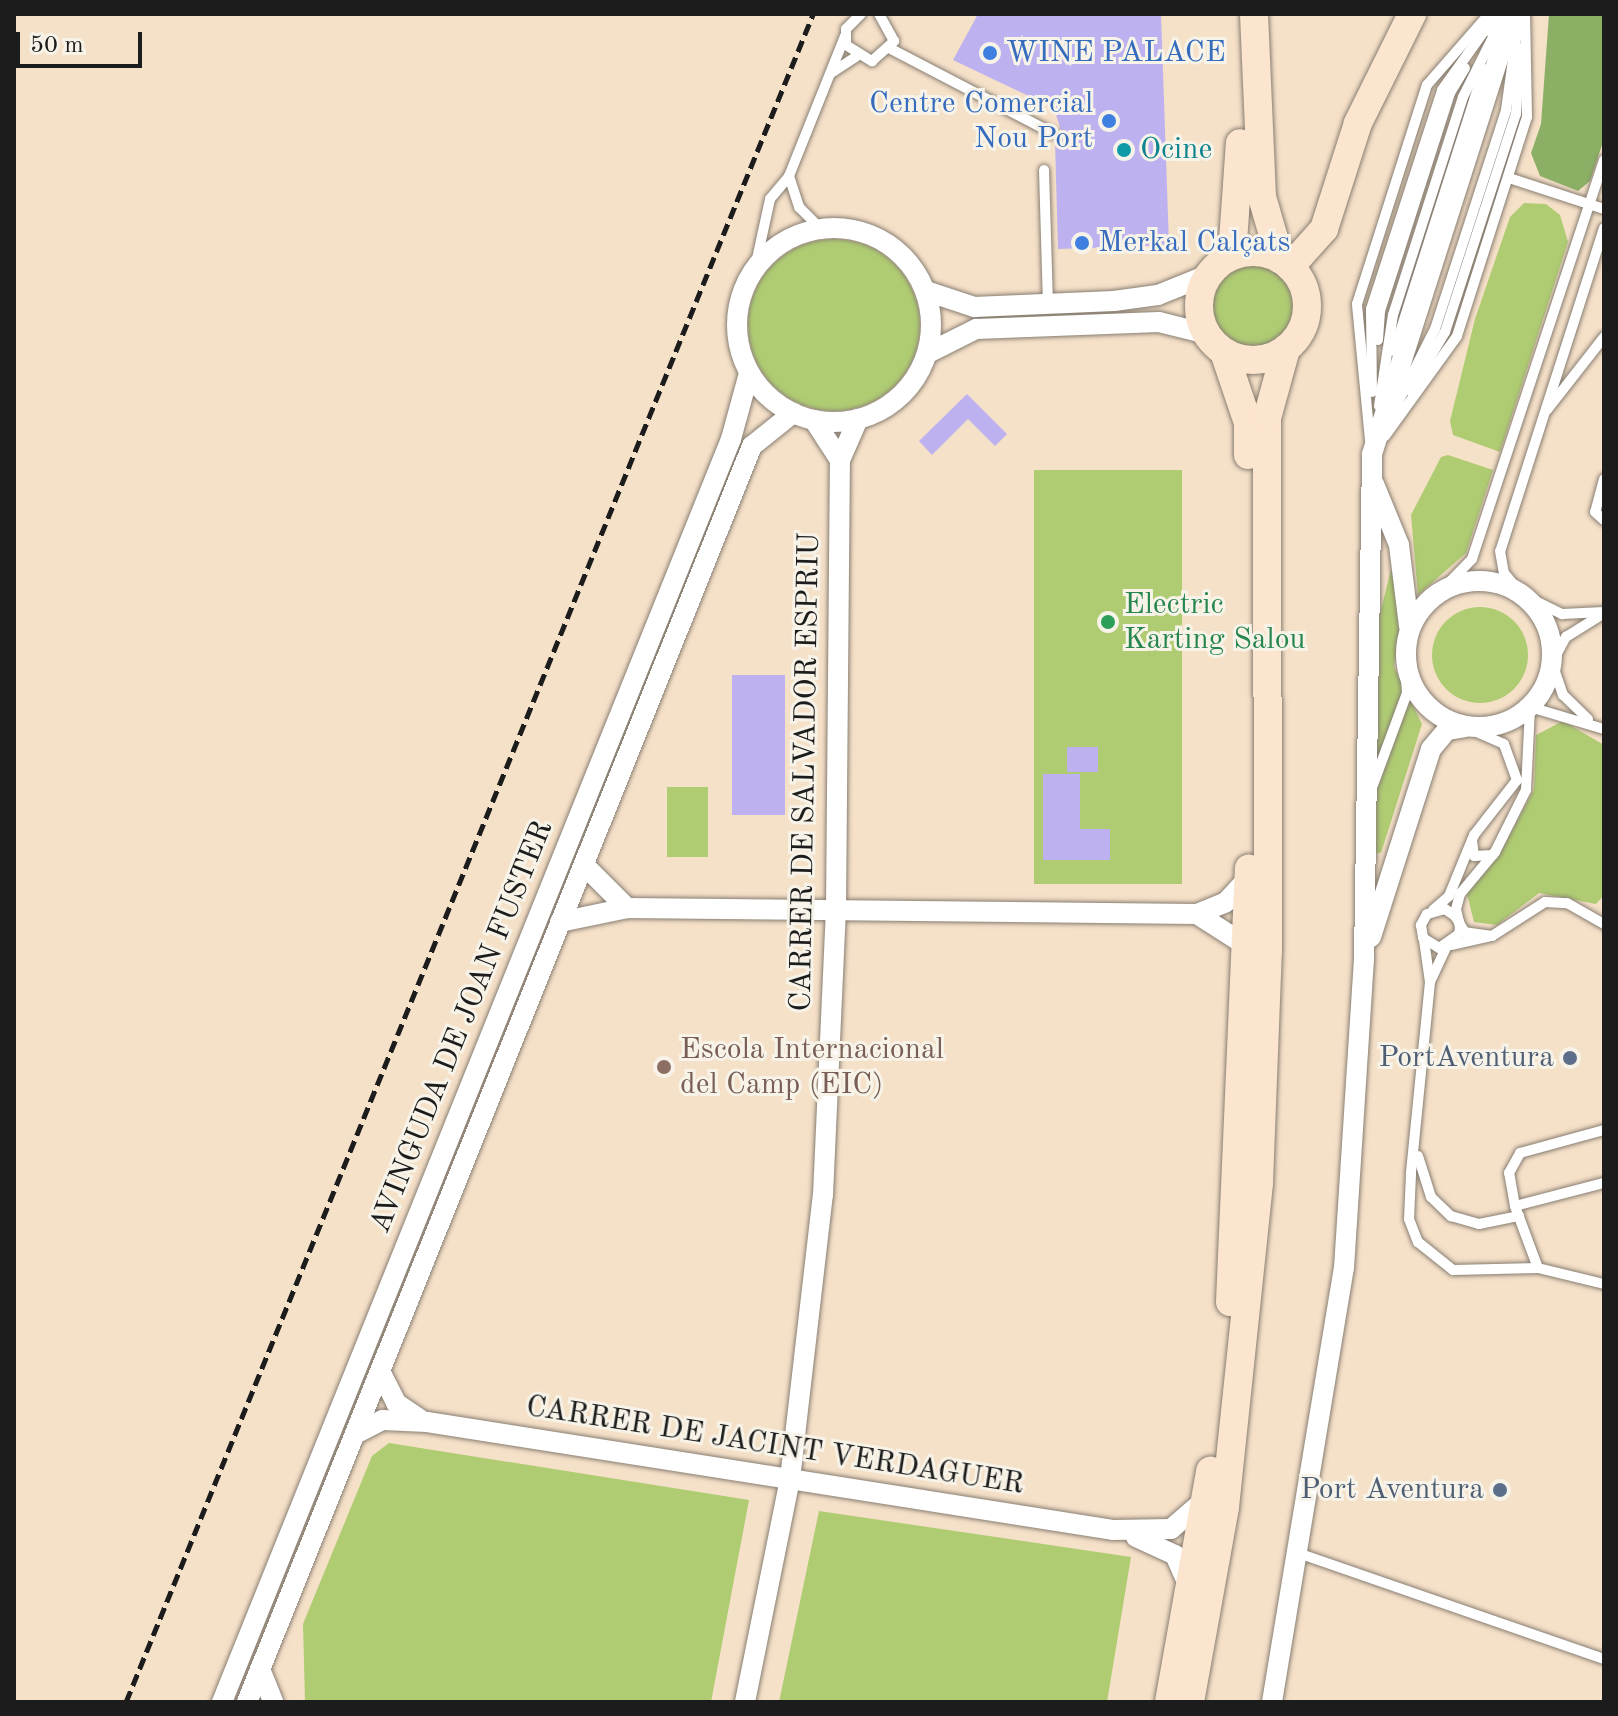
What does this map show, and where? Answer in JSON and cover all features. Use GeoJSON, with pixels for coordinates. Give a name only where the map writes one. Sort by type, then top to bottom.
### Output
{"type":"FeatureCollection","features":[{"type":"Feature","properties":{"kind":"street"},"geometry":{"type":"LineString","coordinates":[[1169,1702],[1207,1498],[1238,1192],[1249,877],[1248,423],[1199,303],[1221,265],[1241,174],[1235,14]]}},
{"type":"Feature","properties":{"kind":"street"},"geometry":{"type":"LineString","coordinates":[[1190,1702],[1225,1507],[1259,1182],[1268,950],[1267,418],[1286,349],[1307,311],[1303,285],[1285,263],[1262,197],[1254,14]]}},
{"type":"Feature","properties":{"kind":"street"},"geometry":{"type":"LineString","coordinates":[[926,291],[957,306],[1048,304],[1158,295],[1221,265],[1285,263],[1324,229],[1358,123],[1412,14]]}},
{"type":"Feature","properties":{"kind":"street"},"geometry":{"type":"LineString","coordinates":[[1272,1702],[1301,1554],[1344,1268],[1364,960],[1372,454],[1511,14]]}},
{"type":"Feature","properties":{"kind":"street"},"geometry":{"type":"LineString","coordinates":[[820,228],[884,241],[910,263],[926,291],[928,353],[907,390],[858,419],[814,420],[793,413],[749,373],[737,327],[755,268],[795,236],[820,228]]}},
{"type":"Feature","properties":{"kind":"street"},"geometry":{"type":"LineString","coordinates":[[928,353],[976,329],[1159,322],[1251,360],[1286,349]]}},
{"type":"Feature","properties":{"kind":"street","name":"AVINGUDA DE JOAN FUSTER"},"geometry":{"type":"LineString","coordinates":[[222,1702],[731,439],[749,373]]}},
{"type":"Feature","properties":{"kind":"street","name":"AVINGUDA DE JOAN FUSTER"},"geometry":{"type":"LineString","coordinates":[[244,1702],[381,1373],[560,922],[586,867],[752,446],[793,413]]}},
{"type":"Feature","properties":{"kind":"street","name":"CARRER DE SALVADOR ESPRIU"},"geometry":{"type":"LineString","coordinates":[[745,1702],[790,1479],[823,1195],[836,910],[840,460],[858,419]]}},
{"type":"Feature","properties":{"kind":"street"},"geometry":{"type":"LineString","coordinates":[[814,420],[840,460]]}},
{"type":"Feature","properties":{"kind":"street"},"geometry":{"type":"LineString","coordinates":[[1371,477],[1399,545],[1411,610],[1405,665],[1425,705],[1465,727]]}},
{"type":"Feature","properties":{"kind":"street"},"geometry":{"type":"LineString","coordinates":[[1364,960],[1431,749],[1447,730],[1500,724],[1530,707],[1552,663],[1546,624],[1521,594],[1482,581],[1442,590],[1412,621],[1406,642]]}},
{"type":"Feature","properties":{"kind":"street"},"geometry":{"type":"LineString","coordinates":[[586,867],[627,908]]}},
{"type":"Feature","properties":{"kind":"street"},"geometry":{"type":"LineString","coordinates":[[560,922],[627,908],[1197,914],[1226,902],[1249,877]]}},
{"type":"Feature","properties":{"kind":"street"},"geometry":{"type":"LineString","coordinates":[[1197,914],[1247,946]]}},
{"type":"Feature","properties":{"kind":"street","name":"CARRER DE JACINT VERDAGUER"},"geometry":{"type":"LineString","coordinates":[[381,1373],[396,1403],[427,1422]]}},
{"type":"Feature","properties":{"kind":"street","name":"CARRER DE JACINT VERDAGUER"},"geometry":{"type":"LineString","coordinates":[[355,1434],[383,1420],[427,1422],[1113,1530],[1171,1529],[1207,1498]]}},
{"type":"Feature","properties":{"kind":"street"},"geometry":{"type":"LineString","coordinates":[[244,1702],[298,1514]]}},
{"type":"Feature","properties":{"kind":"street","name":"CARRER DE JACINT VERDAGUER"},"geometry":{"type":"LineString","coordinates":[[1113,1530],[1175,1555],[1191,1589]]}},
{"type":"Feature","properties":{"kind":"street"},"geometry":{"type":"LineString","coordinates":[[260,1669],[273,1702]]}},
{"type":"Feature","properties":{"kind":"lane"},"geometry":{"type":"LineString","coordinates":[[755,268],[770,199],[789,176],[845,36],[861,14]]}},
{"type":"Feature","properties":{"kind":"lane"},"geometry":{"type":"LineString","coordinates":[[831,73],[856,57],[879,60],[891,49],[894,33],[879,14]]}},
{"type":"Feature","properties":{"kind":"lane"},"geometry":{"type":"LineString","coordinates":[[1372,454],[1357,304],[1427,85],[1489,14]]}},
{"type":"Feature","properties":{"kind":"lane"},"geometry":{"type":"LineString","coordinates":[[1372,454],[1371,309],[1442,90],[1511,14]]}},
{"type":"Feature","properties":{"kind":"lane"},"geometry":{"type":"LineString","coordinates":[[1372,454],[1445,332],[1516,114],[1511,14]]}},
{"type":"Feature","properties":{"kind":"lane"},"geometry":{"type":"LineString","coordinates":[[1372,454],[1457,336],[1509,178],[1527,117],[1511,14]]}},
{"type":"Feature","properties":{"kind":"lane"},"geometry":{"type":"LineString","coordinates":[[845,36],[856,57]]}},
{"type":"Feature","properties":{"kind":"lane"},"geometry":{"type":"LineString","coordinates":[[891,49],[1054,134]]}},
{"type":"Feature","properties":{"kind":"lane"},"geometry":{"type":"LineString","coordinates":[[1442,590],[1472,559],[1604,160]]}},
{"type":"Feature","properties":{"kind":"lane"},"geometry":{"type":"LineString","coordinates":[[1044,170],[1048,304]]}},
{"type":"Feature","properties":{"kind":"lane"},"geometry":{"type":"LineString","coordinates":[[789,176],[799,207],[820,228]]}},
{"type":"Feature","properties":{"kind":"lane"},"geometry":{"type":"LineString","coordinates":[[1509,178],[1604,209]]}},
{"type":"Feature","properties":{"kind":"lane"},"geometry":{"type":"LineString","coordinates":[[1604,228],[1501,540],[1504,573],[1521,594],[1562,614],[1604,613]]}},
{"type":"Feature","properties":{"kind":"lane"},"geometry":{"type":"LineString","coordinates":[[1541,418],[1604,337]]}},
{"type":"Feature","properties":{"kind":"lane"},"geometry":{"type":"LineString","coordinates":[[1604,479],[1595,512],[1604,520]]}},
{"type":"Feature","properties":{"kind":"lane"},"geometry":{"type":"LineString","coordinates":[[1600,728],[1563,695],[1552,663],[1566,637],[1604,613]]}},
{"type":"Feature","properties":{"kind":"lane"},"geometry":{"type":"LineString","coordinates":[[1364,820],[1407,693],[1405,665]]}},
{"type":"Feature","properties":{"kind":"lane"},"geometry":{"type":"LineString","coordinates":[[1430,982],[1459,922],[1460,894],[1493,855],[1528,780],[1530,707],[1600,728]]}},
{"type":"Feature","properties":{"kind":"lane"},"geometry":{"type":"LineString","coordinates":[[1465,727],[1504,744],[1518,772],[1511,797],[1472,839],[1449,896],[1423,919],[1430,982],[1409,1219],[1423,1251],[1453,1270],[1538,1268],[1604,1284]]}},
{"type":"Feature","properties":{"kind":"lane"},"geometry":{"type":"LineString","coordinates":[[1472,839],[1474,856],[1493,855]]}},
{"type":"Feature","properties":{"kind":"lane"},"geometry":{"type":"LineString","coordinates":[[1423,938],[1449,945],[1492,936],[1545,902],[1567,903],[1604,924]]}},
{"type":"Feature","properties":{"kind":"lane"},"geometry":{"type":"LineString","coordinates":[[1432,911],[1445,909],[1465,932],[1492,936]]}},
{"type":"Feature","properties":{"kind":"lane"},"geometry":{"type":"LineString","coordinates":[[1538,1268],[1517,1211],[1509,1173],[1520,1153],[1604,1130]]}},
{"type":"Feature","properties":{"kind":"lane"},"geometry":{"type":"LineString","coordinates":[[1417,1154],[1431,1197],[1451,1216],[1479,1224],[1604,1183]]}},
{"type":"Feature","properties":{"kind":"lane"},"geometry":{"type":"LineString","coordinates":[[1301,1554],[1604,1659]]}},
{"type":"Feature","properties":{"kind":"green space"},"geometry":{"type":"Polygon","coordinates":[[[1549,14],[1604,14],[1604,139],[1590,181],[1578,191],[1540,176],[1531,153],[1541,124],[1549,14]]]}},
{"type":"Feature","properties":{"kind":"green space"},"geometry":{"type":"Polygon","coordinates":[[[1524,203],[1546,204],[1560,215],[1568,242],[1500,452],[1453,435],[1450,421],[1475,319],[1510,217],[1524,203]]]}},
{"type":"Feature","properties":{"kind":"green space"},"geometry":{"type":"Polygon","coordinates":[[[834,239],[867,246],[895,264],[913,292],[920,325],[913,358],[895,386],[867,404],[834,411],[801,404],[773,386],[755,358],[748,325],[755,292],[773,264],[801,246],[834,239]]]}},
{"type":"Feature","properties":{"kind":"green space"},"geometry":{"type":"Polygon","coordinates":[[[1253,264],[1269,267],[1283,276],[1292,290],[1295,306],[1292,322],[1283,336],[1269,345],[1253,348],[1237,345],[1223,336],[1214,322],[1211,306],[1214,290],[1223,276],[1237,267],[1253,264]]]}},
{"type":"Feature","properties":{"kind":"green space"},"geometry":{"type":"Polygon","coordinates":[[[1448,455],[1493,470],[1466,553],[1418,595],[1411,515],[1441,457],[1448,455]]]}},
{"type":"Feature","properties":{"kind":"green space","name":"Electric Karting Salou"},"geometry":{"type":"Polygon","coordinates":[[[1034,470],[1182,470],[1182,884],[1034,884],[1034,470]]]}},
{"type":"Feature","properties":{"kind":"green space"},"geometry":{"type":"Polygon","coordinates":[[[1391,569],[1401,618],[1394,667],[1422,724],[1381,853],[1373,853],[1379,618],[1391,569]]]}},
{"type":"Feature","properties":{"kind":"green space"},"geometry":{"type":"Polygon","coordinates":[[[1480,607],[1498,611],[1514,621],[1524,637],[1528,655],[1524,673],[1514,689],[1498,699],[1480,703],[1462,699],[1446,689],[1436,673],[1432,655],[1436,637],[1446,621],[1462,611],[1480,607]]]}},
{"type":"Feature","properties":{"kind":"green space"},"geometry":{"type":"Polygon","coordinates":[[[1563,721],[1604,745],[1604,895],[1596,904],[1539,893],[1497,925],[1474,922],[1467,894],[1500,854],[1534,789],[1536,735],[1563,721]]]}},
{"type":"Feature","properties":{"kind":"green space"},"geometry":{"type":"Polygon","coordinates":[[[667,787],[708,787],[708,857],[667,857],[667,787]]]}},
{"type":"Feature","properties":{"kind":"green space"},"geometry":{"type":"Polygon","coordinates":[[[389,1443],[749,1500],[711,1702],[305,1702],[303,1624],[372,1456],[389,1443]]]}},
{"type":"Feature","properties":{"kind":"green space"},"geometry":{"type":"Polygon","coordinates":[[[819,1511],[1131,1557],[1107,1702],[779,1702],[819,1511]]]}},
{"type":"Feature","properties":{"kind":"building","name":"Centre Comercial Nou Port"},"geometry":{"type":"Polygon","coordinates":[[[978,14],[1161,14],[1169,245],[1058,249],[1055,142],[1062,134],[1054,108],[953,60],[978,14]]]}},
{"type":"Feature","properties":{"kind":"building"},"geometry":{"type":"Polygon","coordinates":[[[967,394],[1007,434],[995,446],[968,419],[932,455],[919,441],[967,394]]]}},
{"type":"Feature","properties":{"kind":"building"},"geometry":{"type":"Polygon","coordinates":[[[732,675],[785,675],[785,815],[732,815],[732,675]]]}},
{"type":"Feature","properties":{"kind":"building"},"geometry":{"type":"Polygon","coordinates":[[[1067,747],[1098,747],[1098,772],[1067,772],[1067,747]]]}},
{"type":"Feature","properties":{"kind":"building"},"geometry":{"type":"Polygon","coordinates":[[[1043,774],[1080,774],[1080,829],[1110,829],[1110,860],[1043,860],[1043,774]]]}},
{"type":"Feature","properties":{"kind":"railway"},"geometry":{"type":"LineString","coordinates":[[126,1702],[813,14]]}},
{"type":"Feature","properties":{"kind":"place","name":"WINE PALACE"},"geometry":{"type":"Point","coordinates":[990,53]}},
{"type":"Feature","properties":{"kind":"place","name":"Centre Comercial Nou Port"},"geometry":{"type":"Point","coordinates":[1109,121]}},
{"type":"Feature","properties":{"kind":"place","name":"Ocine"},"geometry":{"type":"Point","coordinates":[1124,150]}},
{"type":"Feature","properties":{"kind":"place","name":"Merkal Calçats"},"geometry":{"type":"Point","coordinates":[1082,243]}},
{"type":"Feature","properties":{"kind":"place","name":"Electric Karting Salou"},"geometry":{"type":"Point","coordinates":[1108,622]}},
{"type":"Feature","properties":{"kind":"place","name":"PortAventura"},"geometry":{"type":"Point","coordinates":[1570,1058]}},
{"type":"Feature","properties":{"kind":"place","name":"Escola Internacional del Camp (EIC)"},"geometry":{"type":"Point","coordinates":[664,1067]}},
{"type":"Feature","properties":{"kind":"place","name":"Port Aventura"},"geometry":{"type":"Point","coordinates":[1500,1490]}}]}
